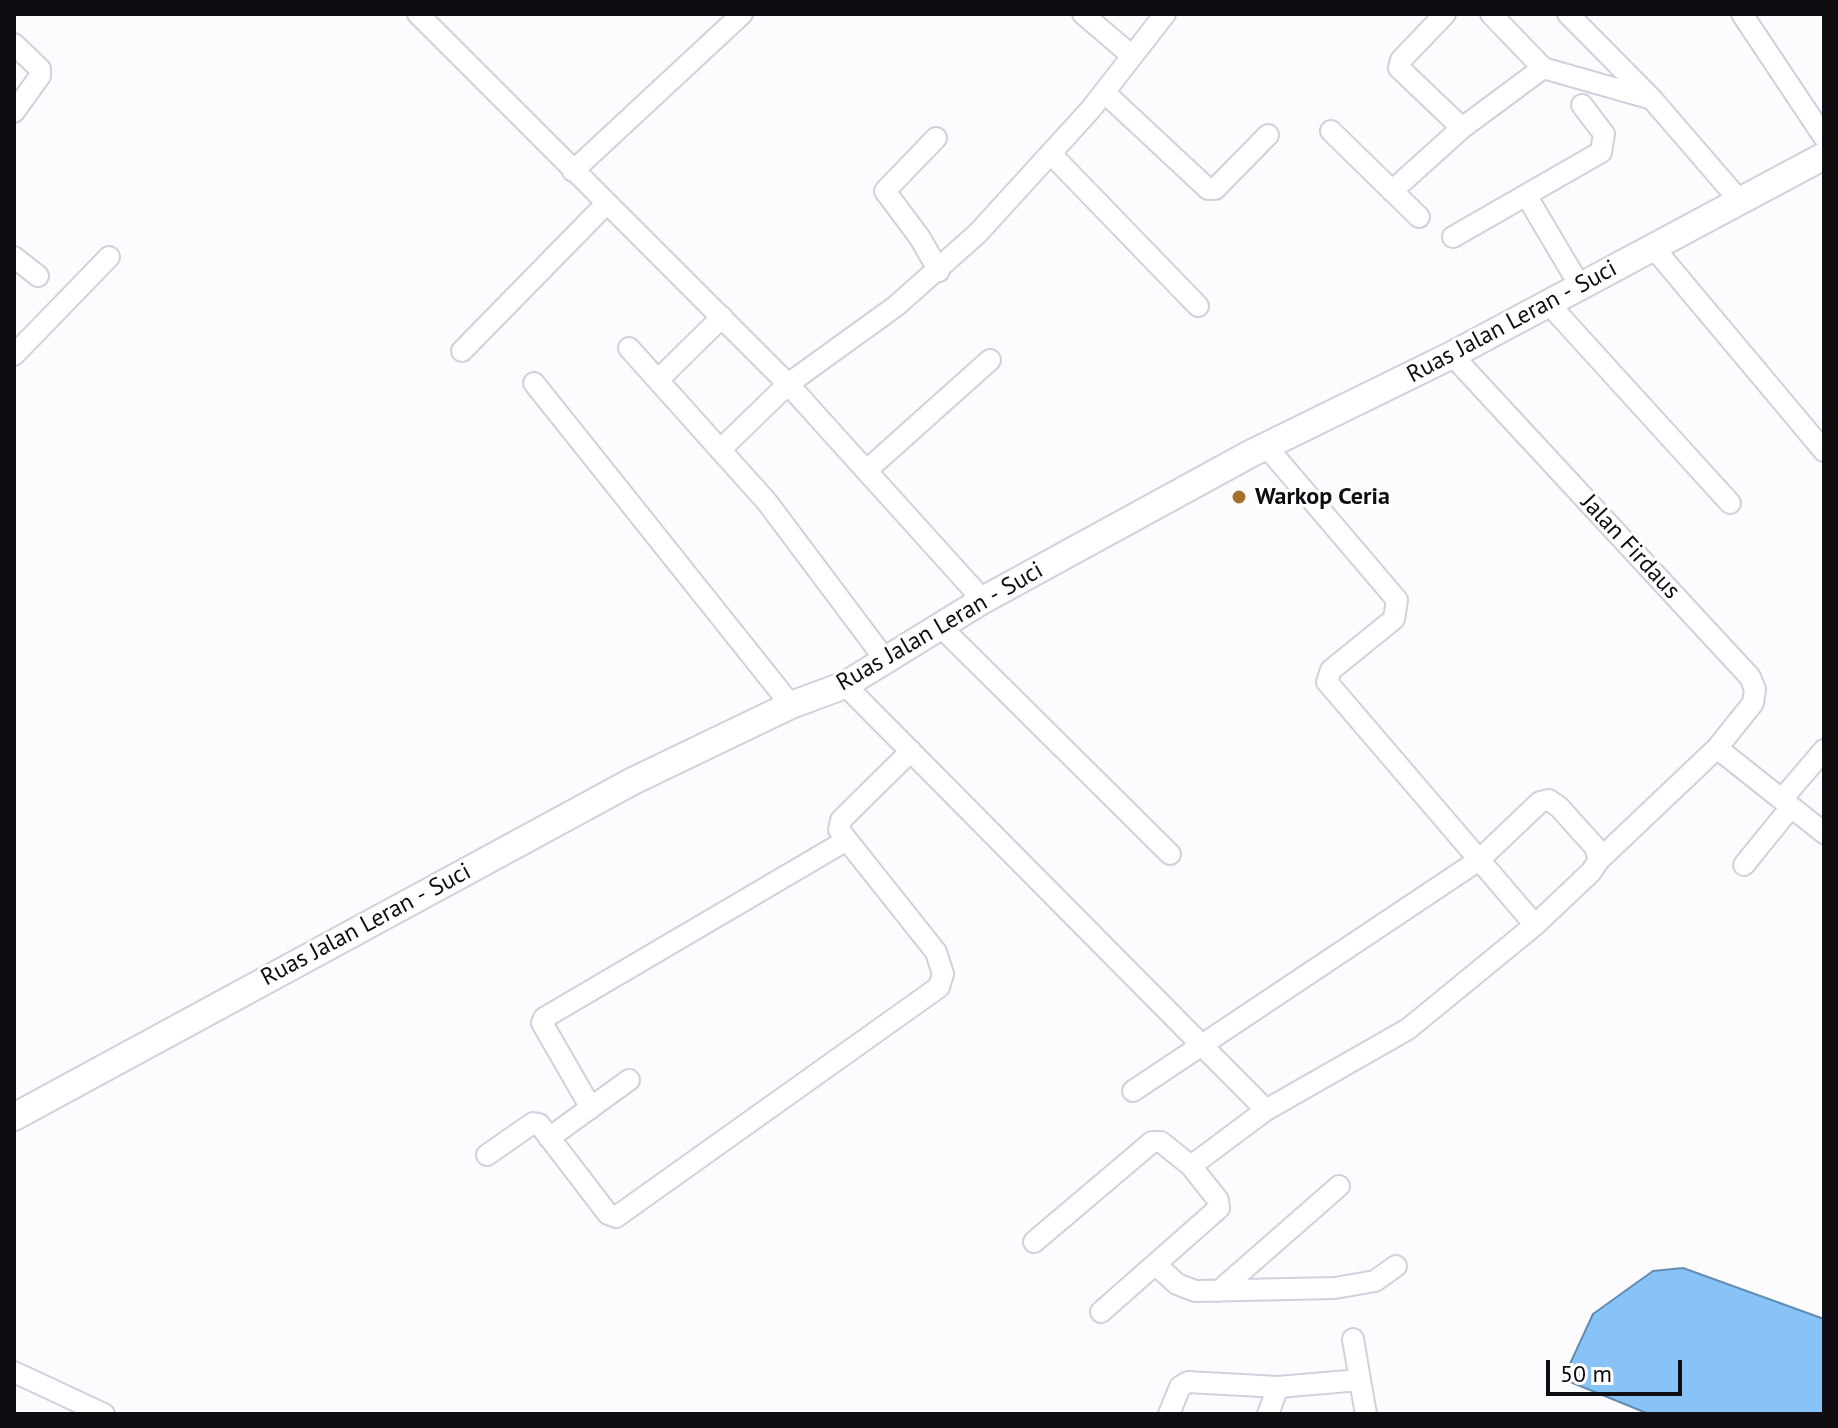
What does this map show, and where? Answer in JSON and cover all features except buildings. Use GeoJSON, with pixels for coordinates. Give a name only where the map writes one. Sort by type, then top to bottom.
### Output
{"type":"FeatureCollection","features":[{"type":"Feature","properties":{"kind":"main road","name":"Ruas Jalan Leran - Suci"},"geometry":{"type":"LineString","coordinates":[[14,1117],[633,781],[791,705],[845,685],[884,658],[983,600],[1266,446],[1452,355],[1824,156]]}},
{"type":"Feature","properties":{"kind":"street"},"geometry":{"type":"LineString","coordinates":[[418,14],[788,384],[983,600]]}},
{"type":"Feature","properties":{"kind":"street"},"geometry":{"type":"LineString","coordinates":[[573,171],[742,14]]}},
{"type":"Feature","properties":{"kind":"street"},"geometry":{"type":"LineString","coordinates":[[1083,14],[1131,55]]}},
{"type":"Feature","properties":{"kind":"street"},"geometry":{"type":"LineString","coordinates":[[720,450],[788,384],[939,271],[1051,154],[1165,14]]}},
{"type":"Feature","properties":{"kind":"street"},"geometry":{"type":"LineString","coordinates":[[1445,14],[1401,60],[1399,68],[1462,128]]}},
{"type":"Feature","properties":{"kind":"street"},"geometry":{"type":"LineString","coordinates":[[1491,14],[1543,68],[1652,99]]}},
{"type":"Feature","properties":{"kind":"street"},"geometry":{"type":"LineString","coordinates":[[1568,14],[1652,99],[1740,201]]}},
{"type":"Feature","properties":{"kind":"street"},"geometry":{"type":"LineString","coordinates":[[1742,14],[1824,137]]}},
{"type":"Feature","properties":{"kind":"street"},"geometry":{"type":"LineString","coordinates":[[14,44],[40,69],[40,76],[14,112]]}},
{"type":"Feature","properties":{"kind":"street"},"geometry":{"type":"LineString","coordinates":[[1596,82],[1616,62]]}},
{"type":"Feature","properties":{"kind":"street"},"geometry":{"type":"LineString","coordinates":[[1392,191],[1462,128],[1543,68]]}},
{"type":"Feature","properties":{"kind":"street"},"geometry":{"type":"LineString","coordinates":[[1104,92],[1208,189],[1215,189],[1268,135]]}},
{"type":"Feature","properties":{"kind":"street"},"geometry":{"type":"LineString","coordinates":[[1453,237],[1601,152],[1604,134],[1582,105]]}},
{"type":"Feature","properties":{"kind":"street"},"geometry":{"type":"LineString","coordinates":[[1331,131],[1419,217]]}},
{"type":"Feature","properties":{"kind":"street"},"geometry":{"type":"LineString","coordinates":[[936,138],[885,191],[920,238],[939,271]]}},
{"type":"Feature","properties":{"kind":"street"},"geometry":{"type":"LineString","coordinates":[[1051,154],[1198,306]]}},
{"type":"Feature","properties":{"kind":"street"},"geometry":{"type":"LineString","coordinates":[[1526,195],[1580,286]]}},
{"type":"Feature","properties":{"kind":"street"},"geometry":{"type":"LineString","coordinates":[[462,351],[606,204]]}},
{"type":"Feature","properties":{"kind":"street"},"geometry":{"type":"LineString","coordinates":[[1653,247],[1824,451]]}},
{"type":"Feature","properties":{"kind":"street"},"geometry":{"type":"LineString","coordinates":[[14,257],[38,276]]}},
{"type":"Feature","properties":{"kind":"street"},"geometry":{"type":"LineString","coordinates":[[14,355],[109,257]]}},
{"type":"Feature","properties":{"kind":"street"},"geometry":{"type":"LineString","coordinates":[[1548,303],[1730,503]]}},
{"type":"Feature","properties":{"kind":"street"},"geometry":{"type":"LineString","coordinates":[[658,380],[722,317]]}},
{"type":"Feature","properties":{"kind":"street"},"geometry":{"type":"LineString","coordinates":[[629,348],[767,502],[884,658]]}},
{"type":"Feature","properties":{"kind":"street","name":"Jalan Firdaus"},"geometry":{"type":"LineString","coordinates":[[1191,1166],[1266,1110],[1408,1029],[1535,925],[1717,748],[1756,696],[1750,677],[1452,355]]}},
{"type":"Feature","properties":{"kind":"street"},"geometry":{"type":"LineString","coordinates":[[867,470],[990,360]]}},
{"type":"Feature","properties":{"kind":"street"},"geometry":{"type":"LineString","coordinates":[[534,383],[791,705]]}},
{"type":"Feature","properties":{"kind":"street"},"geometry":{"type":"LineString","coordinates":[[1266,446],[1397,600],[1394,619],[1331,670],[1327,682],[1535,925]]}},
{"type":"Feature","properties":{"kind":"street"},"geometry":{"type":"LineString","coordinates":[[941,627],[1170,854]]}},
{"type":"Feature","properties":{"kind":"street"},"geometry":{"type":"LineString","coordinates":[[845,685],[1204,1044],[1266,1110]]}},
{"type":"Feature","properties":{"kind":"street"},"geometry":{"type":"LineString","coordinates":[[1717,748],[1824,833]]}},
{"type":"Feature","properties":{"kind":"street"},"geometry":{"type":"LineString","coordinates":[[1744,865],[1824,750]]}},
{"type":"Feature","properties":{"kind":"street"},"geometry":{"type":"LineString","coordinates":[[487,1155],[533,1123],[543,1128],[608,1214],[616,1217],[939,987],[943,974],[936,952],[839,830],[841,820],[911,751]]}},
{"type":"Feature","properties":{"kind":"street"},"geometry":{"type":"LineString","coordinates":[[1133,1091],[1479,860],[1540,802],[1549,800],[1588,838],[1599,860]]}},
{"type":"Feature","properties":{"kind":"street"},"geometry":{"type":"LineString","coordinates":[[591,1108],[542,1023],[544,1018],[847,840]]}},
{"type":"Feature","properties":{"kind":"street"},"geometry":{"type":"LineString","coordinates":[[549,1138],[629,1080]]}},
{"type":"Feature","properties":{"kind":"street"},"geometry":{"type":"LineString","coordinates":[[1034,1242],[1152,1142],[1161,1142],[1191,1166],[1218,1200],[1219,1208],[1101,1312]]}},
{"type":"Feature","properties":{"kind":"street"},"geometry":{"type":"LineString","coordinates":[[1219,1291],[1339,1186]]}},
{"type":"Feature","properties":{"kind":"street"},"geometry":{"type":"LineString","coordinates":[[1156,1265],[1177,1284],[1195,1291],[1335,1288],[1375,1281],[1396,1266]]}},
{"type":"Feature","properties":{"kind":"street"},"geometry":{"type":"LineString","coordinates":[[1353,1339],[1366,1414]]}},
{"type":"Feature","properties":{"kind":"street"},"geometry":{"type":"LineString","coordinates":[[14,1372],[104,1414]]}},
{"type":"Feature","properties":{"kind":"street"},"geometry":{"type":"LineString","coordinates":[[1169,1414],[1180,1387],[1188,1382],[1278,1387],[1360,1380]]}},
{"type":"Feature","properties":{"kind":"street"},"geometry":{"type":"LineString","coordinates":[[1268,1414],[1278,1387]]}},
{"type":"Feature","properties":{"kind":"water"},"geometry":{"type":"Polygon","coordinates":[[[1683,1268],[1824,1319],[1824,1414],[1649,1414],[1563,1379],[1593,1314],[1653,1271],[1683,1268]]]}},
{"type":"Feature","properties":{"kind":"place","name":"Warkop Ceria"},"geometry":{"type":"Point","coordinates":[1239,497]}}]}
